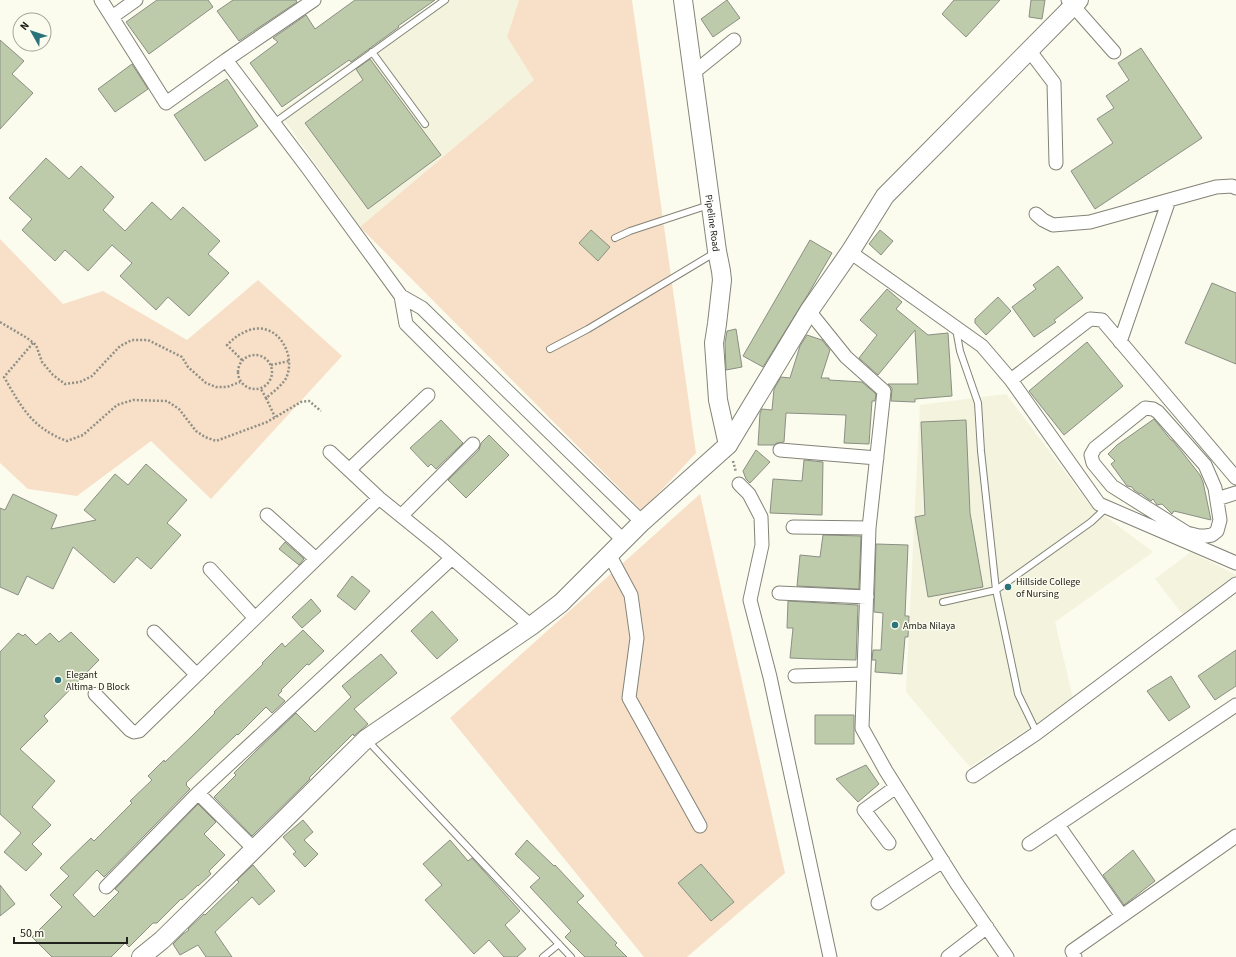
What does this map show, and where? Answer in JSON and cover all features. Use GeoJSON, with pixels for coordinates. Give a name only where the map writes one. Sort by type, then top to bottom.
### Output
{"type":"FeatureCollection","features":[{"type":"Feature","properties":{"kind":"street"},"geometry":{"type":"LineString","coordinates":[[101,0],[166,103],[314,0]]}},
{"type":"Feature","properties":{"kind":"street"},"geometry":{"type":"LineString","coordinates":[[112,17],[136,0]]}},
{"type":"Feature","properties":{"kind":"street","name":"Pipeline Road"},"geometry":{"type":"LineString","coordinates":[[683,0],[710,204],[722,280],[714,343],[718,400],[728,445]]}},
{"type":"Feature","properties":{"kind":"street"},"geometry":{"type":"LineString","coordinates":[[141,957],[162,940],[366,739],[561,603],[642,522],[728,445],[809,312],[886,196],[1029,50],[1073,2],[1114,52]]}},
{"type":"Feature","properties":{"kind":"street"},"geometry":{"type":"LineString","coordinates":[[693,73],[734,40]]}},
{"type":"Feature","properties":{"kind":"street"},"geometry":{"type":"LineString","coordinates":[[1029,50],[1054,83],[1056,163]]}},
{"type":"Feature","properties":{"kind":"street"},"geometry":{"type":"LineString","coordinates":[[226,60],[401,296],[422,308],[642,522]]}},
{"type":"Feature","properties":{"kind":"street"},"geometry":{"type":"LineString","coordinates":[[1036,214],[1043,220],[1053,225],[1090,222],[1216,187],[1232,186],[1236,188]]}},
{"type":"Feature","properties":{"kind":"street"},"geometry":{"type":"LineString","coordinates":[[1120,342],[1169,200]]}},
{"type":"Feature","properties":{"kind":"street"},"geometry":{"type":"LineString","coordinates":[[850,252],[982,346],[1011,380],[1103,505],[1236,563]]}},
{"type":"Feature","properties":{"kind":"street"},"geometry":{"type":"LineString","coordinates":[[401,296],[406,324],[624,541]]}},
{"type":"Feature","properties":{"kind":"street"},"geometry":{"type":"LineString","coordinates":[[809,312],[846,358],[884,391],[869,528],[862,728],[943,862],[1007,957]]}},
{"type":"Feature","properties":{"kind":"street"},"geometry":{"type":"LineString","coordinates":[[1011,380],[1090,319],[1102,320],[1236,478]]}},
{"type":"Feature","properties":{"kind":"street"},"geometry":{"type":"LineString","coordinates":[[349,470],[428,395]]}},
{"type":"Feature","properties":{"kind":"street"},"geometry":{"type":"LineString","coordinates":[[1149,408],[1158,412],[1205,465],[1213,481],[1217,499],[1220,520],[1217,531],[1212,534],[1199,536],[1187,533],[1112,486],[1093,463],[1091,455],[1095,448],[1106,439],[1142,410],[1149,408]]}},
{"type":"Feature","properties":{"kind":"street"},"geometry":{"type":"LineString","coordinates":[[401,516],[473,444]]}},
{"type":"Feature","properties":{"kind":"street"},"geometry":{"type":"LineString","coordinates":[[780,450],[877,458]]}},
{"type":"Feature","properties":{"kind":"street"},"geometry":{"type":"LineString","coordinates":[[330,452],[379,498],[452,558],[530,626]]}},
{"type":"Feature","properties":{"kind":"street"},"geometry":{"type":"LineString","coordinates":[[739,484],[749,494],[761,517],[762,545],[750,600],[770,677],[830,957]]}},
{"type":"Feature","properties":{"kind":"street"},"geometry":{"type":"LineString","coordinates":[[1103,505],[1112,486]]}},
{"type":"Feature","properties":{"kind":"street"},"geometry":{"type":"LineString","coordinates":[[1217,499],[1236,493]]}},
{"type":"Feature","properties":{"kind":"street"},"geometry":{"type":"LineString","coordinates":[[95,694],[130,730],[134,732],[139,731],[379,498]]}},
{"type":"Feature","properties":{"kind":"street"},"geometry":{"type":"LineString","coordinates":[[267,515],[316,559]]}},
{"type":"Feature","properties":{"kind":"street"},"geometry":{"type":"LineString","coordinates":[[793,527],[869,528]]}},
{"type":"Feature","properties":{"kind":"street"},"geometry":{"type":"LineString","coordinates":[[609,554],[631,595],[636,638],[629,698],[700,826]]}},
{"type":"Feature","properties":{"kind":"street"},"geometry":{"type":"LineString","coordinates":[[106,887],[198,793],[452,558]]}},
{"type":"Feature","properties":{"kind":"street"},"geometry":{"type":"LineString","coordinates":[[210,569],[255,618]]}},
{"type":"Feature","properties":{"kind":"street"},"geometry":{"type":"LineString","coordinates":[[973,776],[1037,733],[1236,584]]}},
{"type":"Feature","properties":{"kind":"street"},"geometry":{"type":"LineString","coordinates":[[779,593],[867,597]]}},
{"type":"Feature","properties":{"kind":"street"},"geometry":{"type":"LineString","coordinates":[[154,632],[197,675]]}},
{"type":"Feature","properties":{"kind":"street"},"geometry":{"type":"LineString","coordinates":[[795,676],[864,674]]}},
{"type":"Feature","properties":{"kind":"street"},"geometry":{"type":"LineString","coordinates":[[1029,844],[1236,705]]}},
{"type":"Feature","properties":{"kind":"street"},"geometry":{"type":"LineString","coordinates":[[889,843],[864,810],[896,786]]}},
{"type":"Feature","properties":{"kind":"street"},"geometry":{"type":"LineString","coordinates":[[198,793],[254,849]]}},
{"type":"Feature","properties":{"kind":"street"},"geometry":{"type":"LineString","coordinates":[[1058,825],[1122,916]]}},
{"type":"Feature","properties":{"kind":"street"},"geometry":{"type":"LineString","coordinates":[[1070,955],[1122,916],[1236,836]]}},
{"type":"Feature","properties":{"kind":"street"},"geometry":{"type":"LineString","coordinates":[[878,903],[943,862]]}},
{"type":"Feature","properties":{"kind":"street"},"geometry":{"type":"LineString","coordinates":[[948,957],[987,927]]}},
{"type":"Feature","properties":{"kind":"lane"},"geometry":{"type":"LineString","coordinates":[[274,123],[445,0]]}},
{"type":"Feature","properties":{"kind":"lane"},"geometry":{"type":"LineString","coordinates":[[372,52],[425,124]]}},
{"type":"Feature","properties":{"kind":"lane"},"geometry":{"type":"LineString","coordinates":[[615,238],[630,230],[710,204]]}},
{"type":"Feature","properties":{"kind":"lane"},"geometry":{"type":"LineString","coordinates":[[550,349],[588,329],[717,251]]}},
{"type":"Feature","properties":{"kind":"lane"},"geometry":{"type":"LineString","coordinates":[[956,327],[960,351],[978,407],[981,451],[996,590],[1018,694],[1037,733]]}},
{"type":"Feature","properties":{"kind":"lane"},"geometry":{"type":"LineString","coordinates":[[943,602],[996,590],[1091,522],[1103,505]]}},
{"type":"Feature","properties":{"kind":"lane"},"geometry":{"type":"LineString","coordinates":[[366,739],[571,957]]}},
{"type":"Feature","properties":{"kind":"lane"},"geometry":{"type":"LineString","coordinates":[[543,957],[559,944]]}},
{"type":"Feature","properties":{"kind":"path"},"geometry":{"type":"LineString","coordinates":[[0,322],[36,345],[42,362],[53,375],[65,384],[80,382],[92,376],[120,346],[132,340],[148,340],[182,357],[196,375],[206,383],[216,387],[227,387],[240,382]]}},
{"type":"Feature","properties":{"kind":"path"},"geometry":{"type":"LineString","coordinates":[[242,360],[227,344],[248,330],[264,328],[274,332],[286,347],[290,361],[287,377],[266,398]]}},
{"type":"Feature","properties":{"kind":"path"},"geometry":{"type":"LineString","coordinates":[[33,343],[4,377],[29,416],[41,428],[55,437],[66,441],[83,435],[117,405],[134,400],[167,401],[179,409],[196,431],[205,437],[216,441],[267,422],[301,402],[309,401],[321,411]]}},
{"type":"Feature","properties":{"kind":"path"},"geometry":{"type":"LineString","coordinates":[[252,355],[258,355],[268,360],[272,370],[270,381],[261,389],[249,389],[244,386],[240,382],[238,370],[242,360],[252,355]]}},
{"type":"Feature","properties":{"kind":"path"},"geometry":{"type":"LineString","coordinates":[[270,365],[290,361]]}},
{"type":"Feature","properties":{"kind":"path"},"geometry":{"type":"LineString","coordinates":[[261,389],[275,417]]}},
{"type":"Feature","properties":{"kind":"path"},"geometry":{"type":"LineString","coordinates":[[728,445],[739,484]]}},
{"type":"Feature","properties":{"kind":"shaded area"},"geometry":{"type":"Polygon","coordinates":[[[438,0],[519,0],[507,37],[534,80],[360,227],[279,112],[438,0]]]}},
{"type":"Feature","properties":{"kind":"shaded area"},"geometry":{"type":"Polygon","coordinates":[[[519,0],[632,0],[696,453],[642,511],[360,227],[534,80],[507,37],[519,0]]]}},
{"type":"Feature","properties":{"kind":"shaded area"},"geometry":{"type":"Polygon","coordinates":[[[0,239],[63,304],[103,291],[187,340],[258,280],[342,356],[211,499],[151,441],[77,496],[28,489],[0,463],[0,239]]]}},
{"type":"Feature","properties":{"kind":"shaded area","name":"Hillside College of Nursing"},"geometry":{"type":"Polygon","coordinates":[[[1006,394],[1089,504],[1153,552],[1055,622],[1073,699],[970,767],[906,692],[920,405],[1006,394]]]}},
{"type":"Feature","properties":{"kind":"shaded area"},"geometry":{"type":"Polygon","coordinates":[[[700,494],[785,873],[687,957],[644,957],[450,718],[700,494]]]}},
{"type":"Feature","properties":{"kind":"shaded area"},"geometry":{"type":"Polygon","coordinates":[[[1191,552],[1236,575],[1236,579],[1184,616],[1155,579],[1191,552]]]}},
{"type":"Feature","properties":{"kind":"building"},"geometry":{"type":"Polygon","coordinates":[[[157,0],[208,0],[213,7],[149,54],[126,22],[157,0]]]}},
{"type":"Feature","properties":{"kind":"building"},"geometry":{"type":"Polygon","coordinates":[[[233,0],[296,0],[297,2],[239,41],[217,11],[233,0]]]}},
{"type":"Feature","properties":{"kind":"building"},"geometry":{"type":"Polygon","coordinates":[[[355,0],[435,0],[351,62],[349,60],[282,107],[250,63],[278,42],[273,38],[306,15],[315,29],[355,0]]]}},
{"type":"Feature","properties":{"kind":"building"},"geometry":{"type":"Polygon","coordinates":[[[727,0],[740,18],[713,37],[701,19],[727,0]]]}},
{"type":"Feature","properties":{"kind":"building"},"geometry":{"type":"Polygon","coordinates":[[[954,0],[1000,0],[966,37],[942,14],[954,0]]]}},
{"type":"Feature","properties":{"kind":"building"},"geometry":{"type":"Polygon","coordinates":[[[1031,0],[1045,0],[1042,19],[1029,17],[1031,0]]]}},
{"type":"Feature","properties":{"kind":"building"},"geometry":{"type":"Polygon","coordinates":[[[0,40],[24,61],[12,74],[33,93],[0,129],[0,40]]]}},
{"type":"Feature","properties":{"kind":"building"},"geometry":{"type":"Polygon","coordinates":[[[1141,48],[1202,138],[1095,209],[1071,171],[1113,143],[1097,119],[1114,108],[1106,96],[1129,80],[1118,63],[1141,48]]]}},
{"type":"Feature","properties":{"kind":"building"},"geometry":{"type":"Polygon","coordinates":[[[370,59],[441,155],[368,209],[305,123],[363,80],[356,69],[370,59]]]}},
{"type":"Feature","properties":{"kind":"building"},"geometry":{"type":"Polygon","coordinates":[[[132,64],[148,89],[115,112],[98,89],[132,64]]]}},
{"type":"Feature","properties":{"kind":"building"},"geometry":{"type":"Polygon","coordinates":[[[227,79],[258,126],[205,161],[174,115],[227,79]]]}},
{"type":"Feature","properties":{"kind":"building"},"geometry":{"type":"Polygon","coordinates":[[[46,158],[69,179],[81,166],[114,197],[103,210],[125,231],[152,202],[171,220],[183,207],[220,241],[208,254],[229,273],[189,316],[168,297],[156,310],[120,276],[132,263],[112,245],[88,271],[65,250],[55,261],[22,230],[32,219],[9,198],[46,158]]]}},
{"type":"Feature","properties":{"kind":"building"},"geometry":{"type":"Polygon","coordinates":[[[591,230],[610,247],[598,261],[579,243],[591,230]]]}},
{"type":"Feature","properties":{"kind":"building"},"geometry":{"type":"Polygon","coordinates":[[[880,230],[893,241],[881,255],[869,244],[880,230]]]}},
{"type":"Feature","properties":{"kind":"building"},"geometry":{"type":"Polygon","coordinates":[[[810,240],[832,253],[763,367],[743,356],[810,240]]]}},
{"type":"Feature","properties":{"kind":"building"},"geometry":{"type":"Polygon","coordinates":[[[1058,266],[1083,298],[1054,320],[1056,322],[1034,337],[1012,307],[1036,289],[1033,285],[1058,266]]]}},
{"type":"Feature","properties":{"kind":"building"},"geometry":{"type":"Polygon","coordinates":[[[1212,283],[1236,293],[1236,364],[1185,343],[1212,283]]]}},
{"type":"Feature","properties":{"kind":"building"},"geometry":{"type":"Polygon","coordinates":[[[887,289],[902,302],[896,309],[928,335],[948,333],[952,396],[915,399],[915,402],[891,401],[892,388],[888,384],[918,384],[915,330],[878,375],[859,358],[877,335],[860,320],[887,289]]]}},
{"type":"Feature","properties":{"kind":"building"},"geometry":{"type":"Polygon","coordinates":[[[998,297],[1011,311],[986,335],[975,323],[975,319],[998,297]]]}},
{"type":"Feature","properties":{"kind":"building"},"geometry":{"type":"Polygon","coordinates":[[[736,329],[742,367],[726,370],[725,343],[727,331],[736,329]]]}},
{"type":"Feature","properties":{"kind":"building"},"geometry":{"type":"Polygon","coordinates":[[[807,335],[822,340],[830,350],[821,378],[829,378],[829,380],[862,382],[876,394],[875,401],[872,401],[869,444],[844,443],[846,415],[786,413],[784,442],[774,445],[758,445],[760,413],[762,409],[772,410],[774,389],[781,377],[790,378],[800,346],[807,335]]]}},
{"type":"Feature","properties":{"kind":"building"},"geometry":{"type":"Polygon","coordinates":[[[1087,342],[1123,386],[1064,435],[1029,391],[1087,342]]]}},
{"type":"Feature","properties":{"kind":"building"},"geometry":{"type":"Polygon","coordinates":[[[1154,419],[1200,475],[1203,482],[1211,520],[1174,511],[1172,514],[1162,504],[1157,505],[1153,499],[1151,501],[1134,490],[1132,487],[1127,486],[1111,464],[1115,461],[1108,454],[1117,445],[1154,419]]]}},
{"type":"Feature","properties":{"kind":"building"},"geometry":{"type":"Polygon","coordinates":[[[441,420],[463,443],[436,469],[431,464],[428,467],[410,448],[441,420]]]}},
{"type":"Feature","properties":{"kind":"building"},"geometry":{"type":"Polygon","coordinates":[[[966,420],[970,513],[983,587],[928,597],[915,517],[925,515],[921,422],[966,420]]]}},
{"type":"Feature","properties":{"kind":"building"},"geometry":{"type":"Polygon","coordinates":[[[489,435],[509,455],[466,498],[448,480],[479,450],[481,443],[489,435]]]}},
{"type":"Feature","properties":{"kind":"building"},"geometry":{"type":"Polygon","coordinates":[[[756,450],[770,462],[750,483],[746,479],[743,471],[756,450]]]}},
{"type":"Feature","properties":{"kind":"building"},"geometry":{"type":"Polygon","coordinates":[[[804,460],[823,462],[822,515],[770,513],[773,479],[802,481],[804,460]]]}},
{"type":"Feature","properties":{"kind":"building"},"geometry":{"type":"Polygon","coordinates":[[[146,464],[187,500],[167,523],[181,535],[151,569],[137,557],[114,583],[73,547],[53,589],[27,576],[18,595],[0,587],[0,508],[5,510],[13,494],[57,515],[51,529],[96,520],[84,510],[115,474],[128,485],[146,464]]]}},
{"type":"Feature","properties":{"kind":"building"},"geometry":{"type":"Polygon","coordinates":[[[823,535],[861,536],[859,589],[797,586],[800,555],[820,557],[823,535]]]}},
{"type":"Feature","properties":{"kind":"building"},"geometry":{"type":"Polygon","coordinates":[[[285,542],[304,559],[299,565],[279,549],[285,542]]]}},
{"type":"Feature","properties":{"kind":"building"},"geometry":{"type":"Polygon","coordinates":[[[876,544],[908,545],[905,616],[909,616],[908,637],[905,637],[902,674],[875,672],[876,660],[872,660],[873,650],[881,650],[883,613],[874,612],[876,544]]]}},
{"type":"Feature","properties":{"kind":"building"},"geometry":{"type":"Polygon","coordinates":[[[352,576],[370,591],[355,610],[337,596],[352,576]]]}},
{"type":"Feature","properties":{"kind":"building"},"geometry":{"type":"Polygon","coordinates":[[[311,599],[321,611],[302,628],[292,617],[311,599]]]}},
{"type":"Feature","properties":{"kind":"building"},"geometry":{"type":"Polygon","coordinates":[[[788,601],[858,605],[856,660],[790,658],[793,628],[787,628],[788,601]]]}},
{"type":"Feature","properties":{"kind":"building"},"geometry":{"type":"Polygon","coordinates":[[[432,611],[458,640],[437,659],[411,631],[432,611]]]}},
{"type":"Feature","properties":{"kind":"building"},"geometry":{"type":"Polygon","coordinates":[[[303,630],[324,651],[309,665],[307,664],[281,690],[282,691],[278,695],[285,701],[272,713],[266,707],[186,783],[190,789],[104,877],[97,870],[73,895],[94,917],[119,892],[115,889],[198,804],[216,822],[204,834],[225,855],[209,871],[211,874],[182,900],[181,899],[157,923],[153,923],[129,947],[125,943],[111,957],[52,957],[32,937],[62,907],[50,895],[69,876],[60,868],[91,838],[94,841],[132,803],[130,801],[152,780],[148,776],[192,736],[282,643],[285,647],[303,630]]]}},
{"type":"Feature","properties":{"kind":"building"},"geometry":{"type":"Polygon","coordinates":[[[71,632],[99,660],[44,716],[48,721],[20,749],[55,781],[32,807],[51,825],[32,844],[42,854],[26,871],[4,852],[21,833],[0,814],[0,652],[18,633],[23,636],[25,634],[36,645],[50,633],[59,642],[71,632]]]}},
{"type":"Feature","properties":{"kind":"building"},"geometry":{"type":"Polygon","coordinates":[[[1236,650],[1236,686],[1215,700],[1198,676],[1236,650]]]}},
{"type":"Feature","properties":{"kind":"building"},"geometry":{"type":"Polygon","coordinates":[[[381,654],[397,673],[354,709],[368,724],[354,736],[353,734],[252,836],[214,797],[236,775],[234,773],[296,713],[315,732],[351,697],[342,686],[381,654]]]}},
{"type":"Feature","properties":{"kind":"building"},"geometry":{"type":"Polygon","coordinates":[[[1171,676],[1190,707],[1169,721],[1147,691],[1171,676]]]}},
{"type":"Feature","properties":{"kind":"building"},"geometry":{"type":"Polygon","coordinates":[[[815,715],[854,715],[854,744],[815,744],[815,715]]]}},
{"type":"Feature","properties":{"kind":"building"},"geometry":{"type":"Polygon","coordinates":[[[866,765],[879,784],[858,802],[836,779],[866,765]]]}},
{"type":"Feature","properties":{"kind":"building"},"geometry":{"type":"Polygon","coordinates":[[[303,820],[313,832],[304,840],[318,854],[305,867],[293,854],[296,852],[283,837],[303,820]]]}},
{"type":"Feature","properties":{"kind":"building"},"geometry":{"type":"Polygon","coordinates":[[[450,840],[468,861],[472,858],[520,911],[505,925],[526,949],[517,957],[504,957],[489,940],[474,954],[425,900],[442,885],[423,864],[450,840]]]}},
{"type":"Feature","properties":{"kind":"building"},"geometry":{"type":"Polygon","coordinates":[[[527,840],[554,866],[555,865],[584,896],[577,902],[617,943],[615,945],[627,957],[585,957],[565,937],[571,931],[530,887],[540,878],[515,854],[527,840]]]}},
{"type":"Feature","properties":{"kind":"building"},"geometry":{"type":"Polygon","coordinates":[[[1133,850],[1155,881],[1124,905],[1103,875],[1133,850]]]}},
{"type":"Feature","properties":{"kind":"building"},"geometry":{"type":"Polygon","coordinates":[[[701,864],[734,902],[711,921],[678,883],[701,864]]]}},
{"type":"Feature","properties":{"kind":"building"},"geometry":{"type":"Polygon","coordinates":[[[253,865],[275,891],[259,905],[252,897],[215,932],[232,957],[206,957],[198,945],[180,955],[173,944],[239,882],[237,880],[253,865]]]}},
{"type":"Feature","properties":{"kind":"building"},"geometry":{"type":"Polygon","coordinates":[[[0,885],[15,904],[0,916],[0,885]]]}},
{"type":"Feature","properties":{"kind":"place","name":"Hillside College of Nursing"},"geometry":{"type":"Point","coordinates":[1008,587]}},
{"type":"Feature","properties":{"kind":"place","name":"Amba Nilaya"},"geometry":{"type":"Point","coordinates":[895,625]}},
{"type":"Feature","properties":{"kind":"place","name":"Elegant Altima- D Block"},"geometry":{"type":"Point","coordinates":[58,680]}}]}
